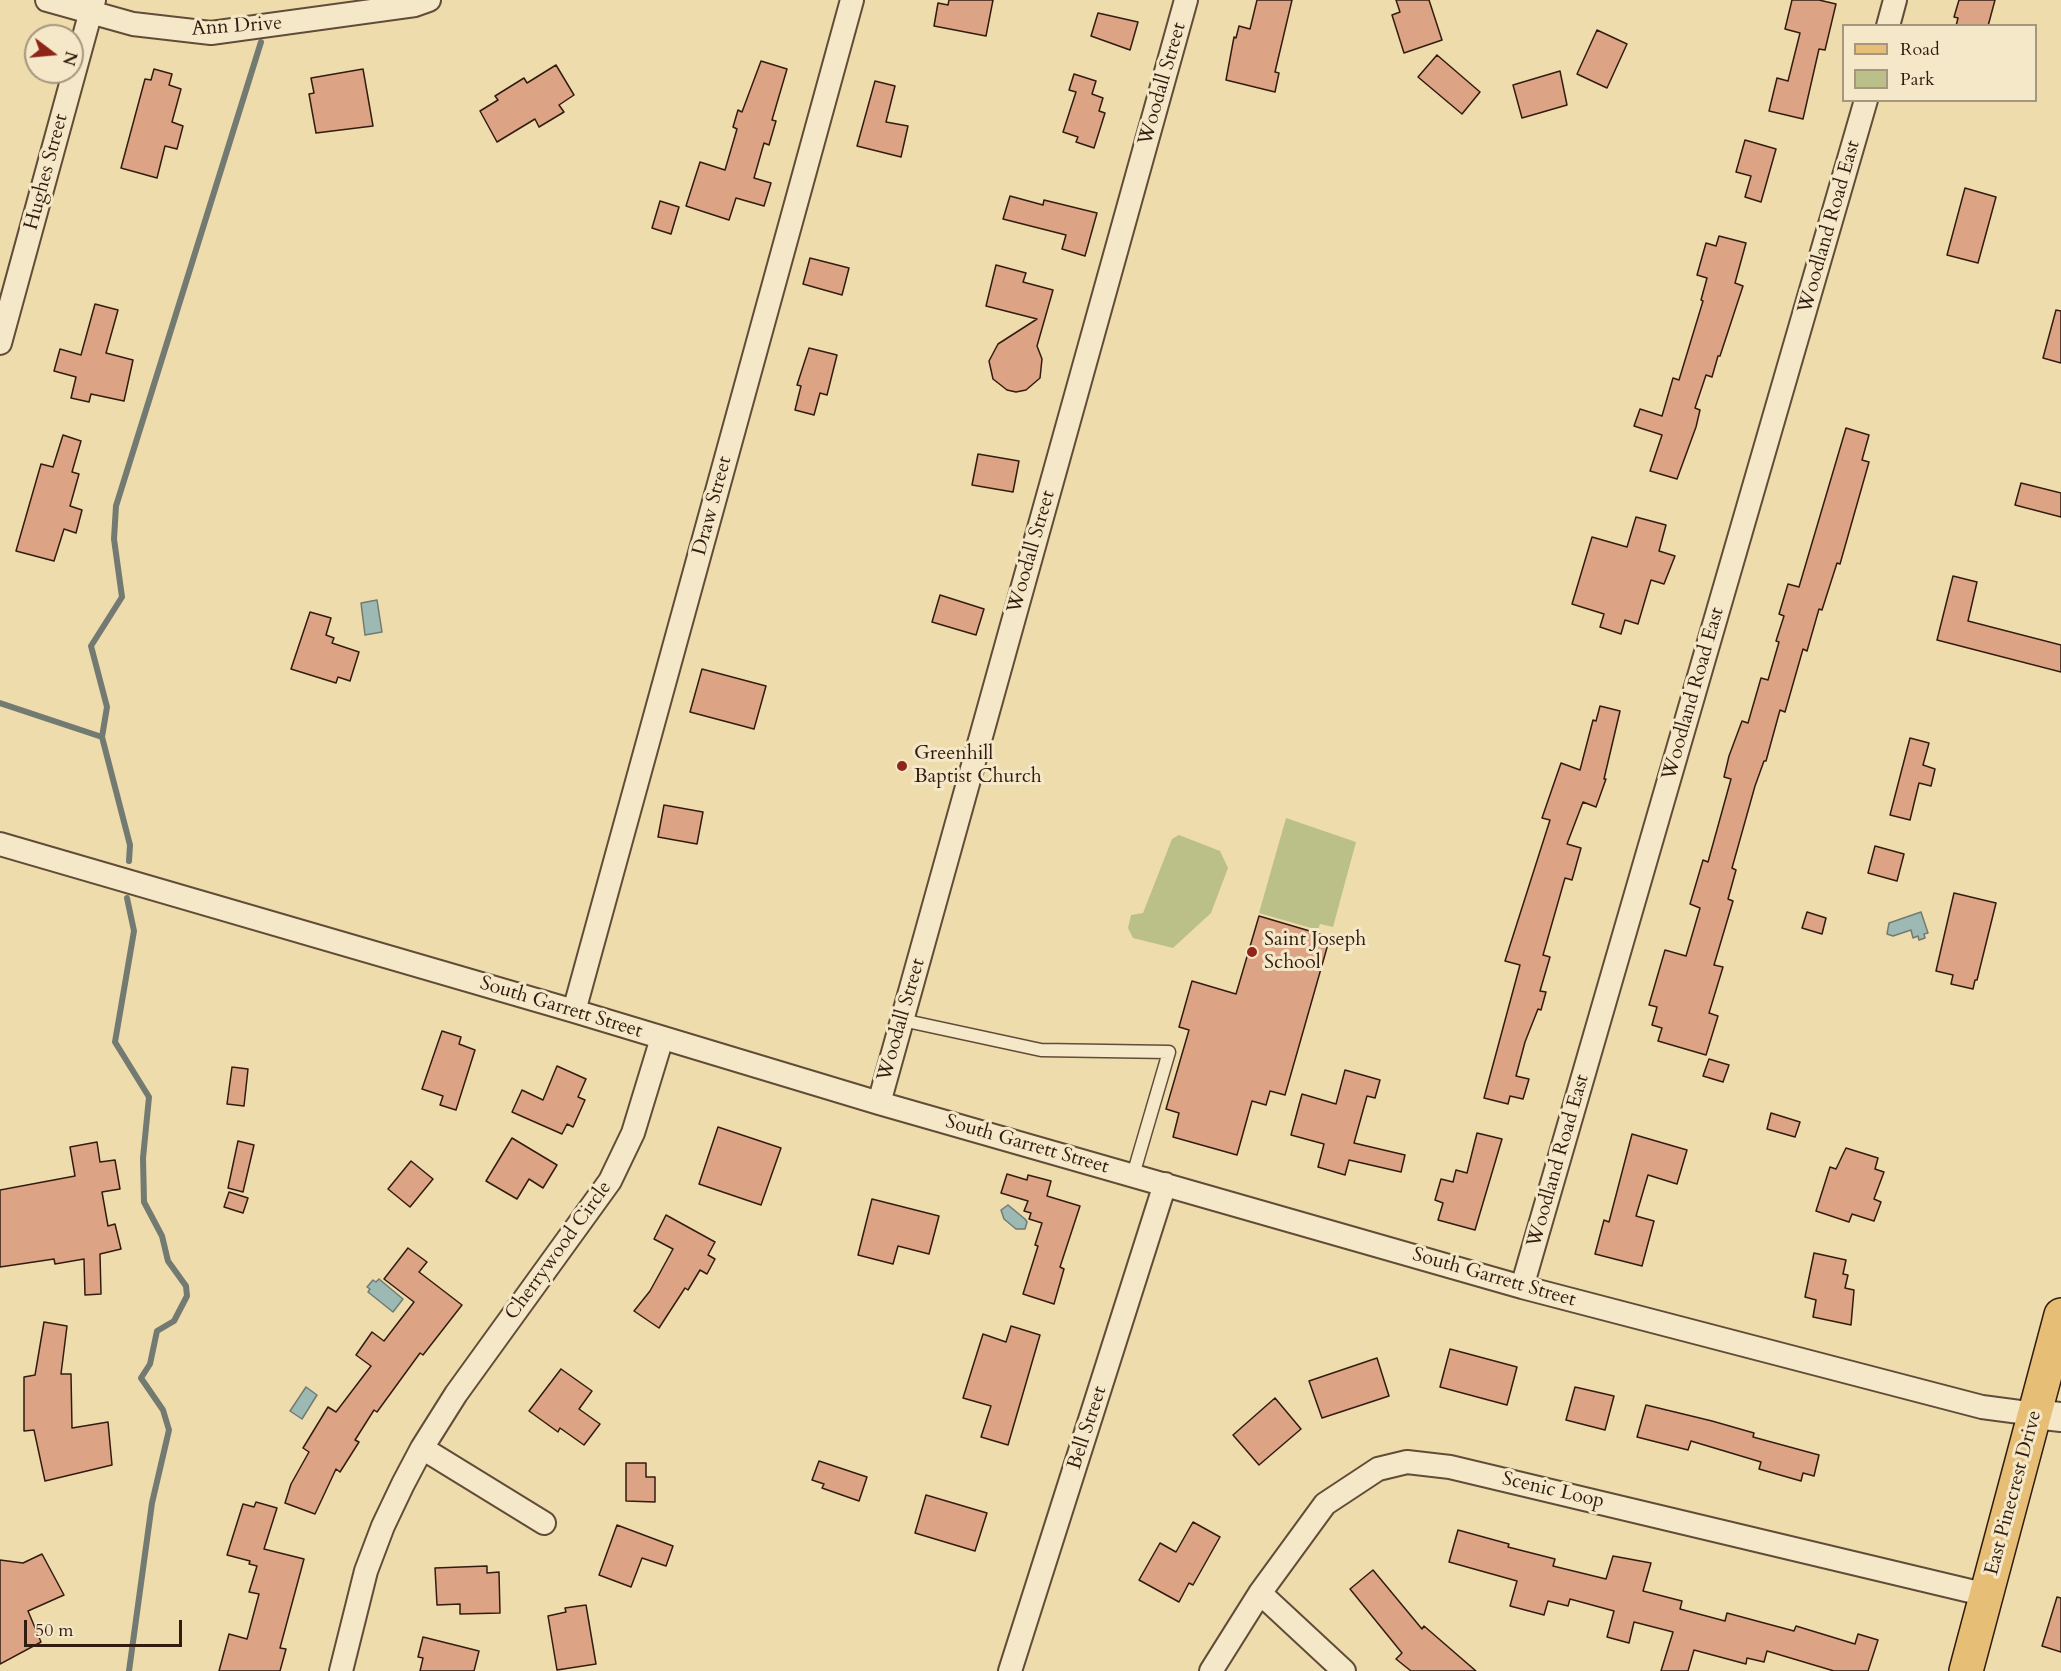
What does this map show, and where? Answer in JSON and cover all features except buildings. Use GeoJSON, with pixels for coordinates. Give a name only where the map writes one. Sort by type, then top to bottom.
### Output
{"type":"FeatureCollection","features":[{"type":"Feature","properties":{"kind":"main road","name":"East Pinecrest Drive"},"geometry":{"type":"LineString","coordinates":[[1966,1671],[1987,1595],[2048,1416],[2061,1315]]}},
{"type":"Feature","properties":{"kind":"street","name":"Ann Drive"},"geometry":{"type":"LineString","coordinates":[[47,0],[92,6],[156,28],[211,33],[415,5],[429,0]]}},
{"type":"Feature","properties":{"kind":"street","name":"Draw Street"},"geometry":{"type":"LineString","coordinates":[[574,1011],[852,0]]}},
{"type":"Feature","properties":{"kind":"street","name":"Woodall Street"},"geometry":{"type":"LineString","coordinates":[[879,1103],[1186,0]]}},
{"type":"Feature","properties":{"kind":"street"},"geometry":{"type":"LineString","coordinates":[[1889,24],[1895,0]]}},
{"type":"Feature","properties":{"kind":"street","name":"Hughes Street"},"geometry":{"type":"LineString","coordinates":[[0,343],[92,6]]}},
{"type":"Feature","properties":{"kind":"street","name":"Woodland Road East"},"geometry":{"type":"LineString","coordinates":[[1522,1287],[1865,102]]}},
{"type":"Feature","properties":{"kind":"street","name":"South Garrett Street"},"geometry":{"type":"LineString","coordinates":[[0,844],[574,1011],[879,1103],[1522,1287],[1982,1407],[2048,1416]]}},
{"type":"Feature","properties":{"kind":"street","name":"Cherrywood Circle"},"geometry":{"type":"LineString","coordinates":[[340,1671],[366,1570],[383,1526],[422,1448],[456,1394],[610,1181],[633,1133],[663,1038]]}},
{"type":"Feature","properties":{"kind":"street","name":"Bell Street"},"geometry":{"type":"LineString","coordinates":[[1010,1671],[1165,1184]]}},
{"type":"Feature","properties":{"kind":"street"},"geometry":{"type":"LineString","coordinates":[[422,1448],[544,1523]]}},
{"type":"Feature","properties":{"kind":"street","name":"Scenic Loop"},"geometry":{"type":"LineString","coordinates":[[1211,1671],[1260,1593],[1325,1504],[1378,1469],[1407,1462],[1450,1467],[1987,1595]]}},
{"type":"Feature","properties":{"kind":"street"},"geometry":{"type":"LineString","coordinates":[[1260,1593],[1344,1671]]}},
{"type":"Feature","properties":{"kind":"lane"},"geometry":{"type":"LineString","coordinates":[[902,1020],[1041,1050],[1169,1052],[1133,1175]]}},
{"type":"Feature","properties":{"kind":"green space"},"geometry":{"type":"Polygon","coordinates":[[[1286,818],[1356,842],[1333,927],[1320,924],[1318,930],[1259,913],[1286,818]]]}},
{"type":"Feature","properties":{"kind":"green space"},"geometry":{"type":"Polygon","coordinates":[[[1179,835],[1220,851],[1228,868],[1211,913],[1173,948],[1133,938],[1128,928],[1131,915],[1143,913],[1172,839],[1179,835]]]}},
{"type":"Feature","properties":{"kind":"water"},"geometry":{"type":"Polygon","coordinates":[[[377,600],[382,632],[365,635],[361,603],[377,600]]]}},
{"type":"Feature","properties":{"kind":"water"},"geometry":{"type":"Polygon","coordinates":[[[1921,912],[1928,933],[1924,934],[1925,938],[1919,940],[1918,936],[1913,938],[1911,930],[1893,936],[1887,934],[1889,923],[1921,912]]]}},
{"type":"Feature","properties":{"kind":"water"},"geometry":{"type":"Polygon","coordinates":[[[1008,1205],[1025,1219],[1027,1222],[1025,1229],[1016,1229],[1004,1219],[1001,1210],[1008,1205]]]}},
{"type":"Feature","properties":{"kind":"water"},"geometry":{"type":"Polygon","coordinates":[[[379,1279],[403,1299],[393,1312],[368,1292],[370,1289],[367,1287],[373,1280],[376,1282],[379,1279]]]}},
{"type":"Feature","properties":{"kind":"water"},"geometry":{"type":"Polygon","coordinates":[[[306,1387],[317,1395],[302,1419],[290,1411],[306,1387]]]}},
{"type":"Feature","properties":{"kind":"waterway"},"geometry":{"type":"LineString","coordinates":[[102,737],[107,707],[91,646],[122,597],[114,539],[116,506],[261,42]]}},
{"type":"Feature","properties":{"kind":"waterway"},"geometry":{"type":"LineString","coordinates":[[0,703],[102,737],[130,845],[129,861]]}},
{"type":"Feature","properties":{"kind":"waterway"},"geometry":{"type":"LineString","coordinates":[[127,898],[134,931],[115,1042],[149,1097],[143,1158],[144,1202],[162,1236],[168,1261],[186,1286],[187,1296],[174,1321],[157,1331],[150,1364],[141,1378],[163,1410],[169,1430],[152,1503],[129,1671]]}},
{"type":"Feature","properties":{"kind":"place","name":"Greenhill Baptist Church"},"geometry":{"type":"Point","coordinates":[902,766]}},
{"type":"Feature","properties":{"kind":"place","name":"Saint Joseph School"},"geometry":{"type":"Point","coordinates":[1252,952]}}]}
